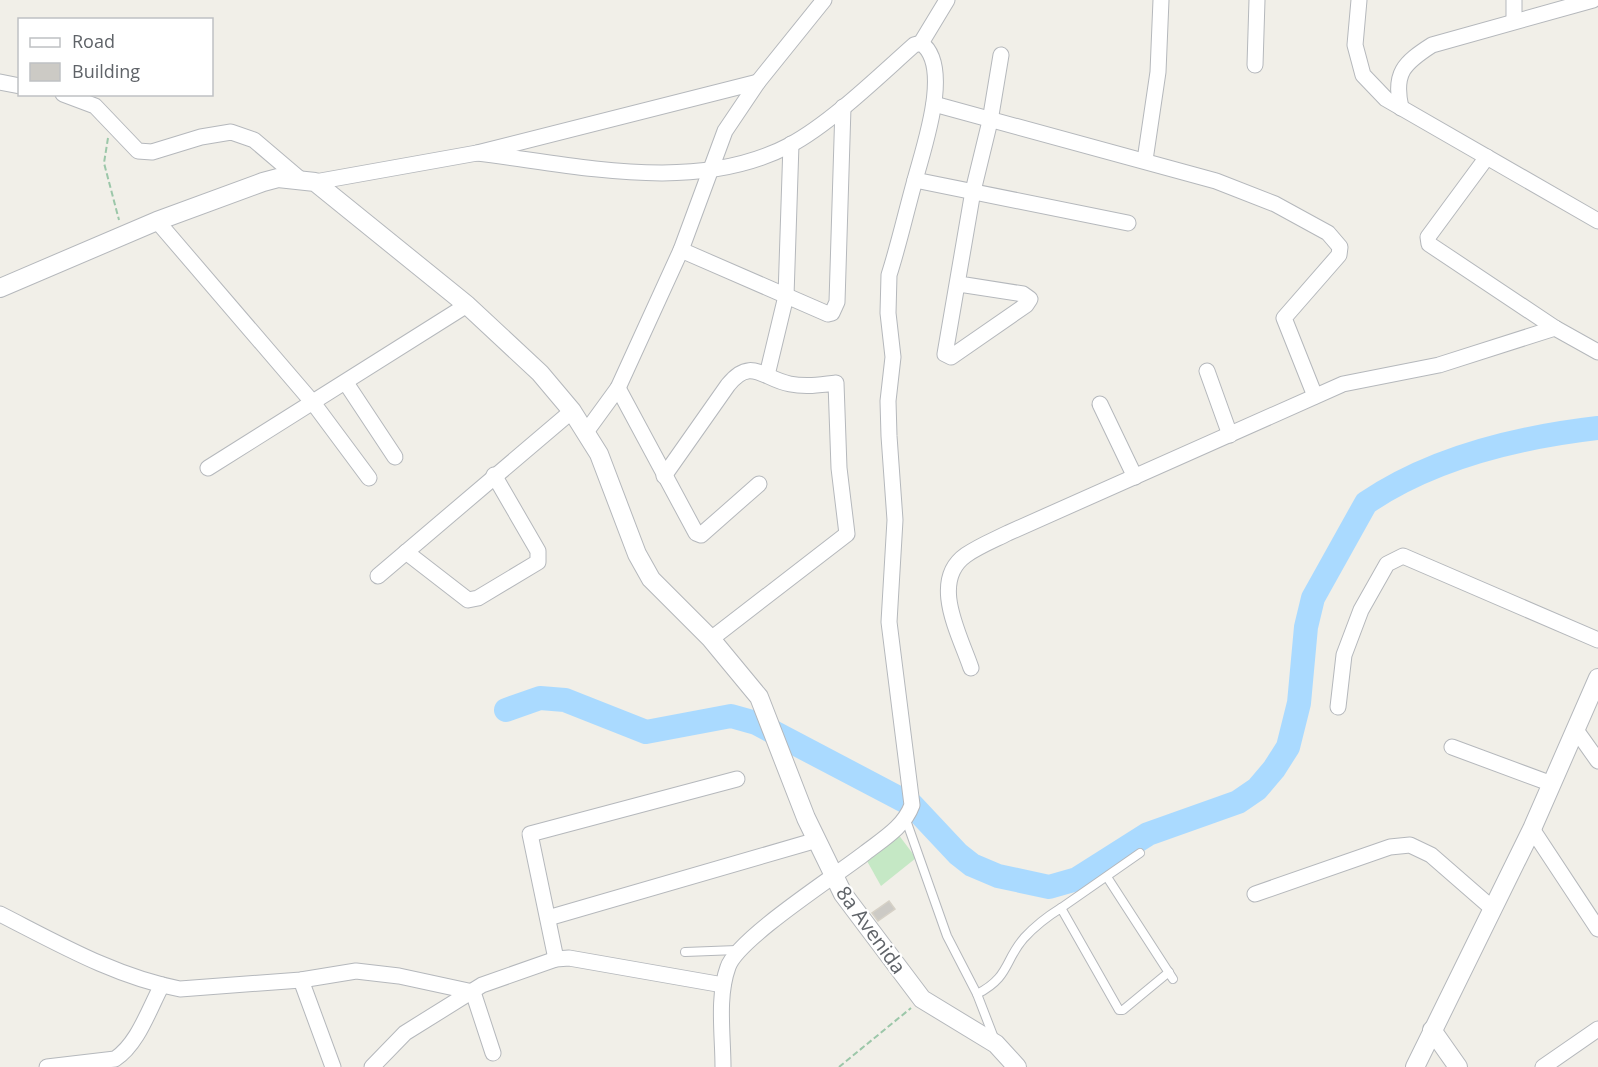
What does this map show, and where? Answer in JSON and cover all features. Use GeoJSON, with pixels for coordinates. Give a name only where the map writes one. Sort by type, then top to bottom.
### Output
{"type":"FeatureCollection","features":[{"type":"Feature","properties":{"kind":"street"},"geometry":{"type":"LineString","coordinates":[[586,432],[618,388],[681,250],[725,131],[758,82],[824,0]]}},
{"type":"Feature","properties":{"kind":"street"},"geometry":{"type":"LineString","coordinates":[[477,153],[638,172],[712,168],[749,161],[791,144],[843,107],[915,45],[921,43],[947,0]]}},
{"type":"Feature","properties":{"kind":"street"},"geometry":{"type":"LineString","coordinates":[[1145,160],[1158,72],[1161,0]]}},
{"type":"Feature","properties":{"kind":"street"},"geometry":{"type":"LineString","coordinates":[[1256,65],[1257,0]]}},
{"type":"Feature","properties":{"kind":"street"},"geometry":{"type":"LineString","coordinates":[[1359,0],[1355,45],[1363,75],[1386,99],[1598,221]]}},
{"type":"Feature","properties":{"kind":"street"},"geometry":{"type":"LineString","coordinates":[[1514,0],[1514,21]]}},
{"type":"Feature","properties":{"kind":"street"},"geometry":{"type":"LineString","coordinates":[[1401,108],[1397,90],[1400,72],[1411,58],[1432,45],[1593,0]]}},
{"type":"Feature","properties":{"kind":"street"},"geometry":{"type":"LineString","coordinates":[[723,1067],[723,985],[729,964],[739,950],[759,931],[833,878],[906,820],[912,805],[889,622],[895,520],[889,436],[888,401],[893,357],[888,292],[889,275],[934,104],[934,61],[930,52],[921,43]]}},
{"type":"Feature","properties":{"kind":"street"},"geometry":{"type":"LineString","coordinates":[[959,284],[1023,294],[1030,299],[1026,305],[951,357],[945,354],[959,284],[973,191],[990,121],[1001,55]]}},
{"type":"Feature","properties":{"kind":"street"},"geometry":{"type":"LineString","coordinates":[[0,82],[18,86]]}},
{"type":"Feature","properties":{"kind":"street"},"geometry":{"type":"LineString","coordinates":[[0,288],[157,220],[263,182],[278,178],[308,181],[477,153],[758,82]]}},
{"type":"Feature","properties":{"kind":"street"},"geometry":{"type":"LineString","coordinates":[[68,96],[95,106],[138,151],[152,152],[201,136],[231,132],[254,140],[308,181]]}},
{"type":"Feature","properties":{"kind":"street"},"geometry":{"type":"LineString","coordinates":[[934,104],[1216,181],[1275,204],[1328,233],[1340,247],[1339,255],[1284,318],[1316,396]]}},
{"type":"Feature","properties":{"kind":"street"},"geometry":{"type":"LineString","coordinates":[[681,250],[828,314],[835,310],[843,107]]}},
{"type":"Feature","properties":{"kind":"street"},"geometry":{"type":"LineString","coordinates":[[767,375],[786,296],[791,144]]}},
{"type":"Feature","properties":{"kind":"street"},"geometry":{"type":"LineString","coordinates":[[1487,157],[1427,241],[1555,328],[1598,352]]}},
{"type":"Feature","properties":{"kind":"street"},"geometry":{"type":"LineString","coordinates":[[915,180],[1128,223]]}},
{"type":"Feature","properties":{"kind":"street","name":"8a Avenida"},"geometry":{"type":"LineString","coordinates":[[308,181],[467,305],[540,373],[572,411],[599,454],[638,554],[651,579],[711,639],[759,697],[833,878],[843,894],[922,999],[996,1044],[1017,1067]]}},
{"type":"Feature","properties":{"kind":"street"},"geometry":{"type":"LineString","coordinates":[[157,220],[314,404],[369,478]]}},
{"type":"Feature","properties":{"kind":"street"},"geometry":{"type":"LineString","coordinates":[[208,468],[314,404],[467,305]]}},
{"type":"Feature","properties":{"kind":"street"},"geometry":{"type":"LineString","coordinates":[[970,668],[947,598],[950,574],[964,556],[1008,533],[1343,384],[1439,365],[1555,328]]}},
{"type":"Feature","properties":{"kind":"street"},"geometry":{"type":"LineString","coordinates":[[664,476],[733,378],[751,369],[790,384],[808,386],[836,383],[838,468],[847,534],[711,639]]}},
{"type":"Feature","properties":{"kind":"street"},"geometry":{"type":"LineString","coordinates":[[1207,371],[1230,435]]}},
{"type":"Feature","properties":{"kind":"street"},"geometry":{"type":"LineString","coordinates":[[346,383],[395,457]]}},
{"type":"Feature","properties":{"kind":"street"},"geometry":{"type":"LineString","coordinates":[[618,388],[691,527],[701,535],[759,484]]}},
{"type":"Feature","properties":{"kind":"street"},"geometry":{"type":"LineString","coordinates":[[1100,404],[1135,477]]}},
{"type":"Feature","properties":{"kind":"street"},"geometry":{"type":"LineString","coordinates":[[378,576],[572,411]]}},
{"type":"Feature","properties":{"kind":"street"},"geometry":{"type":"LineString","coordinates":[[406,552],[468,600],[478,598],[538,562],[538,551],[494,475]]}},
{"type":"Feature","properties":{"kind":"street"},"geometry":{"type":"LineString","coordinates":[[1338,706],[1344,655],[1361,610],[1387,564],[1403,556],[1598,640]]}},
{"type":"Feature","properties":{"kind":"street"},"geometry":{"type":"LineString","coordinates":[[1414,1067],[1532,829],[1598,678]]}},
{"type":"Feature","properties":{"kind":"street"},"geometry":{"type":"LineString","coordinates":[[1576,730],[1598,761]]}},
{"type":"Feature","properties":{"kind":"street"},"geometry":{"type":"LineString","coordinates":[[1452,747],[1552,784]]}},
{"type":"Feature","properties":{"kind":"street"},"geometry":{"type":"LineString","coordinates":[[556,959],[530,834],[737,779]]}},
{"type":"Feature","properties":{"kind":"street"},"geometry":{"type":"LineString","coordinates":[[1532,829],[1598,929]]}},
{"type":"Feature","properties":{"kind":"street"},"geometry":{"type":"LineString","coordinates":[[548,918],[817,840]]}},
{"type":"Feature","properties":{"kind":"street"},"geometry":{"type":"LineString","coordinates":[[1255,894],[1390,847],[1410,846],[1442,863],[1493,909]]}},
{"type":"Feature","properties":{"kind":"street"},"geometry":{"type":"LineString","coordinates":[[0,915],[92,959],[162,986],[180,989],[301,980],[356,970],[399,975],[473,992]]}},
{"type":"Feature","properties":{"kind":"street"},"geometry":{"type":"LineString","coordinates":[[372,1067],[405,1033],[482,985],[556,959],[569,958],[723,985]]}},
{"type":"Feature","properties":{"kind":"street"},"geometry":{"type":"LineString","coordinates":[[301,980],[333,1067]]}},
{"type":"Feature","properties":{"kind":"street"},"geometry":{"type":"LineString","coordinates":[[47,1067],[115,1059],[121,1055],[126,1051],[162,986]]}},
{"type":"Feature","properties":{"kind":"street"},"geometry":{"type":"LineString","coordinates":[[473,992],[493,1053]]}},
{"type":"Feature","properties":{"kind":"street"},"geometry":{"type":"LineString","coordinates":[[1543,1067],[1598,1029]]}},
{"type":"Feature","properties":{"kind":"street"},"geometry":{"type":"LineString","coordinates":[[1432,1030],[1458,1067]]}},
{"type":"Feature","properties":{"kind":"lane"},"geometry":{"type":"LineString","coordinates":[[906,820],[947,936],[977,994],[996,1044]]}},
{"type":"Feature","properties":{"kind":"lane"},"geometry":{"type":"LineString","coordinates":[[977,994],[990,987],[1005,973],[1023,939],[1061,908],[1140,853]]}},
{"type":"Feature","properties":{"kind":"lane"},"geometry":{"type":"LineString","coordinates":[[1061,908],[1119,1010],[1123,1010],[1171,975],[1107,877]]}},
{"type":"Feature","properties":{"kind":"lane"},"geometry":{"type":"LineString","coordinates":[[685,952],[739,950]]}},
{"type":"Feature","properties":{"kind":"path"},"geometry":{"type":"LineString","coordinates":[[111,121],[104,163],[123,235]]}},
{"type":"Feature","properties":{"kind":"path"},"geometry":{"type":"LineString","coordinates":[[839,1067],[922,999]]}},
{"type":"Feature","properties":{"kind":"green space"},"geometry":{"type":"Polygon","coordinates":[[[898,834],[916,858],[881,886],[867,861],[898,834]]]}},
{"type":"Feature","properties":{"kind":"building"},"geometry":{"type":"Polygon","coordinates":[[[889,901],[895,909],[878,921],[872,913],[889,901]]]}},
{"type":"Feature","properties":{"kind":"waterway"},"geometry":{"type":"LineString","coordinates":[[506,710],[540,698],[565,700],[646,732],[731,716],[756,723],[912,805],[958,854],[972,865],[998,876],[1049,887],[1077,879],[1148,834],[1238,802],[1257,789],[1274,769],[1288,747],[1299,703],[1306,627],[1313,598],[1366,503],[1419,474],[1477,452],[1538,437],[1598,428]]}}]}
